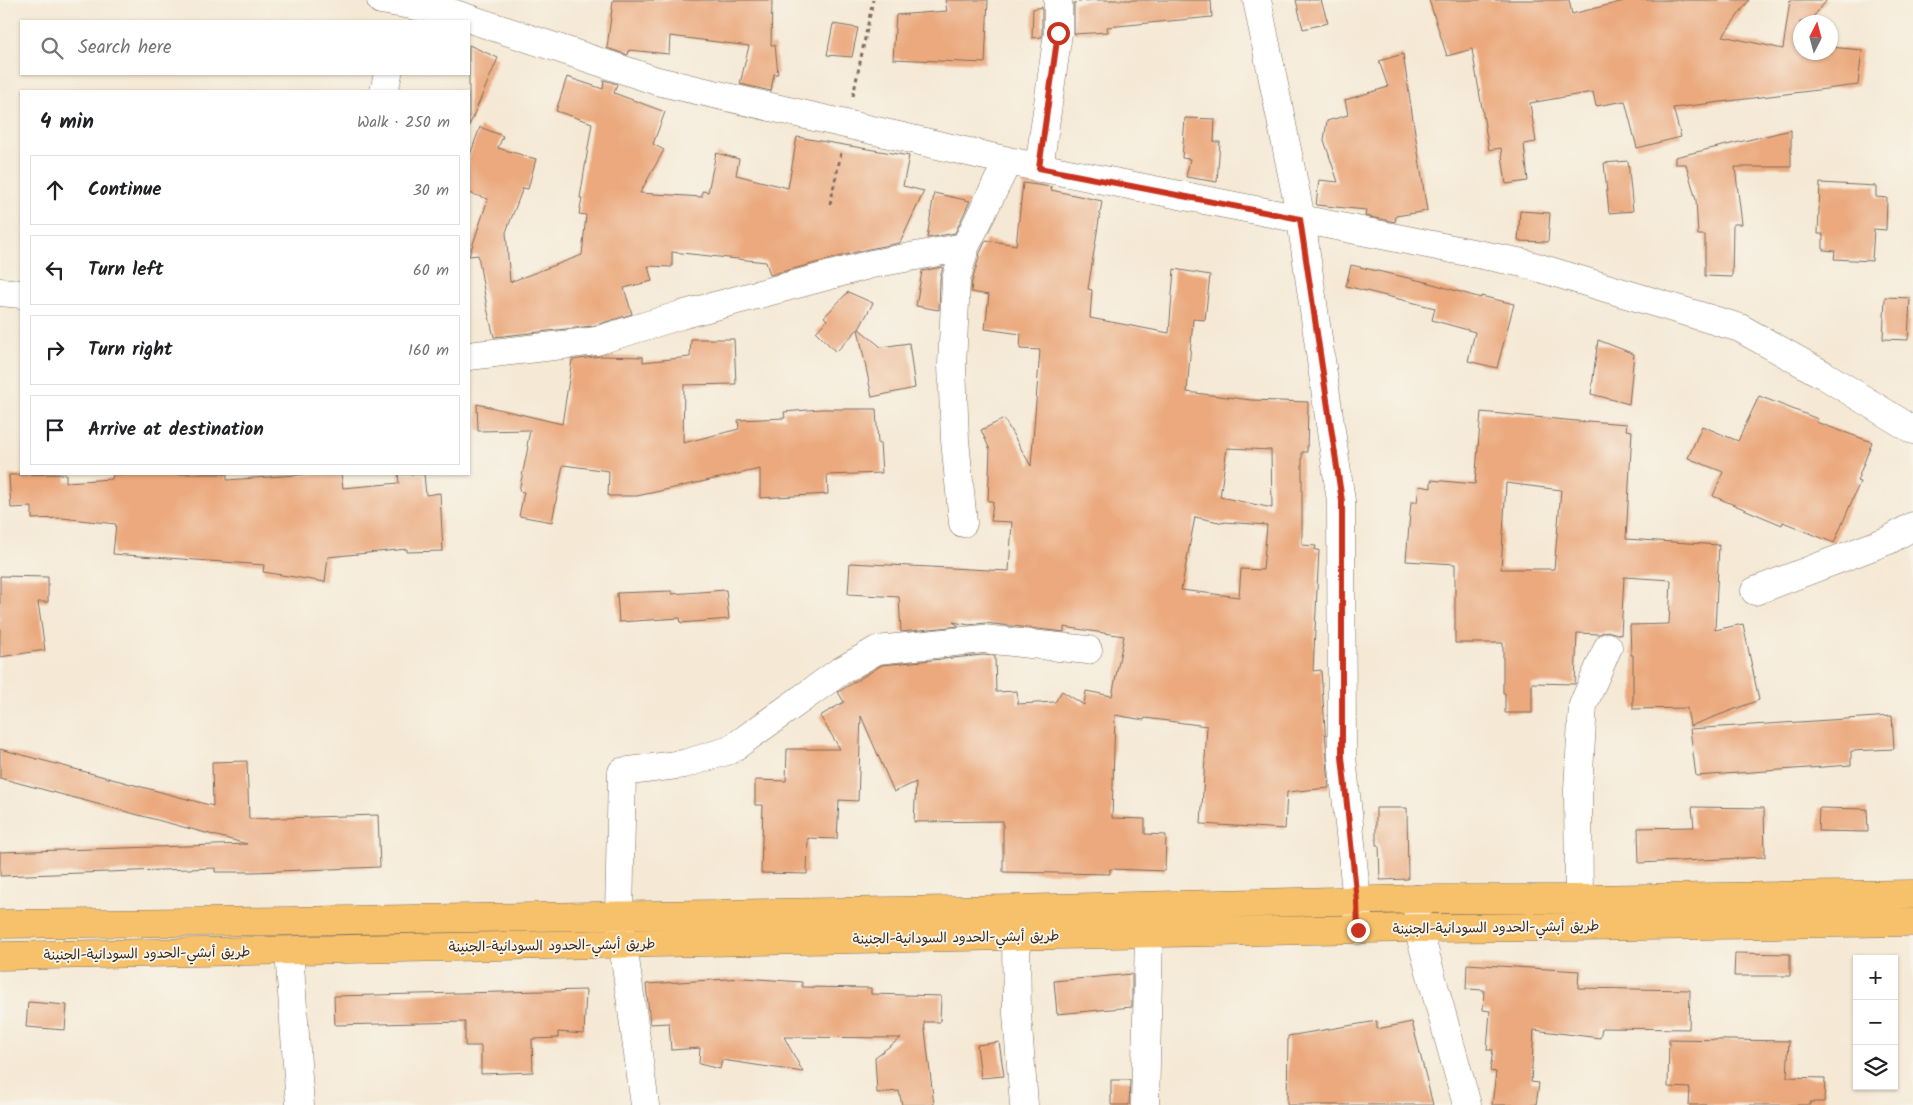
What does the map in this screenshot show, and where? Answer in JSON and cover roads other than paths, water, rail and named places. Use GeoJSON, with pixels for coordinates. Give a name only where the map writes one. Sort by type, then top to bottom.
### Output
{"type":"FeatureCollection","features":[{"type":"Feature","properties":{"kind":"highway"},"geometry":{"type":"LineString","coordinates":[[0,924],[619,915],[1357,901],[1417,898],[1579,899],[1913,894]]}},
{"type":"Feature","properties":{"kind":"highway","name":"طريق أبشي-الحدود السودانية-الجنينة"},"geometry":{"type":"LineString","coordinates":[[0,956],[289,952],[1418,928],[1578,928],[1913,922]]}},
{"type":"Feature","properties":{"kind":"street"},"geometry":{"type":"LineString","coordinates":[[1039,168],[1058,33],[1058,0]]}},
{"type":"Feature","properties":{"kind":"street"},"geometry":{"type":"LineString","coordinates":[[1257,0],[1300,219],[1342,501],[1342,757],[1357,901],[1358,930]]}},
{"type":"Feature","properties":{"kind":"street"},"geometry":{"type":"LineString","coordinates":[[396,9],[452,6],[657,81],[1039,168],[1523,263],[1740,328],[1824,375],[1913,430]]}},
{"type":"Feature","properties":{"kind":"street"},"geometry":{"type":"LineString","coordinates":[[384,90],[388,75]]}},
{"type":"Feature","properties":{"kind":"street"},"geometry":{"type":"LineString","coordinates":[[963,523],[955,440],[952,365],[956,280],[965,247],[1008,161]]}},
{"type":"Feature","properties":{"kind":"street"},"geometry":{"type":"LineString","coordinates":[[470,356],[596,341],[681,315],[872,264],[965,247]]}},
{"type":"Feature","properties":{"kind":"street"},"geometry":{"type":"LineString","coordinates":[[0,292],[20,294]]}},
{"type":"Feature","properties":{"kind":"street"},"geometry":{"type":"LineString","coordinates":[[1754,591],[1889,540],[1913,526]]}},
{"type":"Feature","properties":{"kind":"street"},"geometry":{"type":"LineString","coordinates":[[645,1105],[619,915],[622,772],[684,764],[730,750],[839,672],[877,650],[983,639],[1088,650]]}},
{"type":"Feature","properties":{"kind":"street"},"geometry":{"type":"LineString","coordinates":[[1579,899],[1578,788],[1583,705],[1608,647]]}},
{"type":"Feature","properties":{"kind":"street"},"geometry":{"type":"LineString","coordinates":[[1417,898],[1418,928],[1466,1105]]}},
{"type":"Feature","properties":{"kind":"street"},"geometry":{"type":"LineString","coordinates":[[1145,1105],[1149,934]]}},
{"type":"Feature","properties":{"kind":"street"},"geometry":{"type":"LineString","coordinates":[[1016,937],[1017,1014],[1024,1105]]}},
{"type":"Feature","properties":{"kind":"street"},"geometry":{"type":"LineString","coordinates":[[289,952],[300,1105]]}}]}
